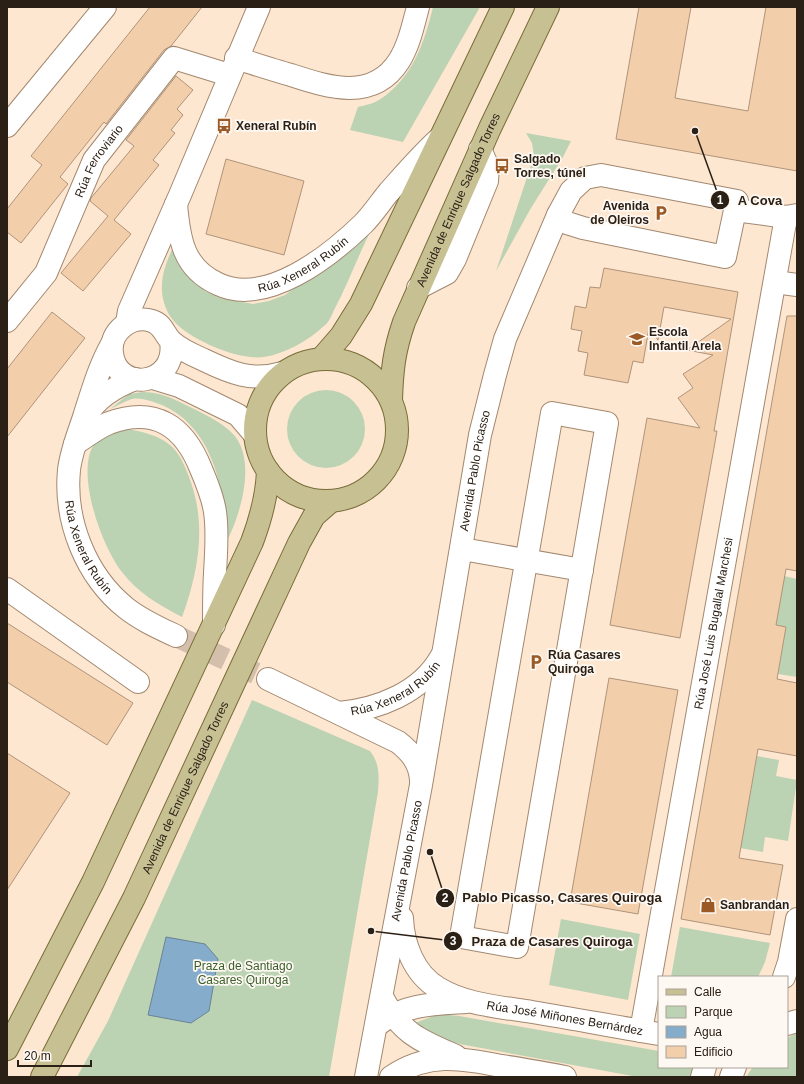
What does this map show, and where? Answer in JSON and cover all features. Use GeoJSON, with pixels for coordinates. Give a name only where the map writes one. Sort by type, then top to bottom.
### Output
{"type":"FeatureCollection","features":[{"type":"Feature","properties":{"kind":"main road"},"geometry":{"type":"LineString","coordinates":[[321,359],[341,336],[361,304],[503,7]]}},
{"type":"Feature","properties":{"kind":"main road","name":"Avenida de Enrique Salgado Torres"},"geometry":{"type":"LineString","coordinates":[[391,400],[395,349],[418,288],[480,149],[548,7]]}},
{"type":"Feature","properties":{"kind":"main road"},"geometry":{"type":"LineString","coordinates":[[321,359],[342,360],[362,369],[379,382],[391,400],[396,419],[397,439],[392,458],[382,474],[367,488],[350,497],[331,501],[306,498],[285,488],[268,471],[259,454],[255,435],[257,412],[266,391],[282,373],[300,363],[321,359]]}},
{"type":"Feature","properties":{"kind":"main road"},"geometry":{"type":"LineString","coordinates":[[7,1049],[93,882],[214,625],[262,516],[267,490],[268,471]]}},
{"type":"Feature","properties":{"kind":"main road","name":"Avenida de Enrique Salgado Torres"},"geometry":{"type":"LineString","coordinates":[[42,1077],[134,898],[300,543],[314,516],[331,501]]}},
{"type":"Feature","properties":{"kind":"street"},"geometry":{"type":"LineString","coordinates":[[7,126],[105,7]]}},
{"type":"Feature","properties":{"kind":"street","name":"Rúa Xeneral Rubín"},"geometry":{"type":"LineString","coordinates":[[176,636],[150,623],[126,608],[108,592],[98,579],[82,551],[73,524],[69,495],[69,470],[75,444],[99,371],[115,336],[127,323],[129,311],[259,7]]}},
{"type":"Feature","properties":{"kind":"street"},"geometry":{"type":"LineString","coordinates":[[233,66],[323,86],[359,88],[374,84],[388,74],[399,62],[407,45],[418,7]]}},
{"type":"Feature","properties":{"kind":"street","name":"Rúa Ferroviario"},"geometry":{"type":"LineString","coordinates":[[7,321],[46,273],[94,160],[174,58],[233,66]]}},
{"type":"Feature","properties":{"kind":"street","name":"Rúa Xeneral Rubín"},"geometry":{"type":"LineString","coordinates":[[176,204],[180,239],[186,255],[196,270],[211,281],[233,290],[262,289],[287,279],[319,260],[364,224],[412,165],[441,137]]}},
{"type":"Feature","properties":{"kind":"street"},"geometry":{"type":"LineString","coordinates":[[601,175],[737,201],[735,210],[726,257],[583,228],[568,223],[558,215],[571,191],[585,178],[601,175]]}},
{"type":"Feature","properties":{"kind":"street"},"geometry":{"type":"LineString","coordinates":[[735,210],[792,216]]}},
{"type":"Feature","properties":{"kind":"street","name":"Avenida Pablo Picasso"},"geometry":{"type":"LineString","coordinates":[[366,1077],[383,1012],[401,893],[430,737],[480,435],[494,375],[505,339],[558,215]]}},
{"type":"Feature","properties":{"kind":"street","name":"Rúa José Luis Bugallal Marchesi"},"geometry":{"type":"LineString","coordinates":[[659,976],[776,282],[792,216]]}},
{"type":"Feature","properties":{"kind":"street"},"geometry":{"type":"LineString","coordinates":[[521,304],[561,242],[583,228]]}},
{"type":"Feature","properties":{"kind":"street","name":"Rúa Xeneral Rubín"},"geometry":{"type":"LineString","coordinates":[[82,423],[95,403],[119,386],[144,378],[167,367],[172,350],[165,333],[153,314],[147,293],[146,282],[151,259]]}},
{"type":"Feature","properties":{"kind":"street"},"geometry":{"type":"LineString","coordinates":[[776,282],[797,285]]}},
{"type":"Feature","properties":{"kind":"street"},"geometry":{"type":"LineString","coordinates":[[127,323],[143,319],[165,333],[194,355],[230,373],[266,378],[282,373]]}},
{"type":"Feature","properties":{"kind":"street"},"geometry":{"type":"LineString","coordinates":[[112,344],[114,362],[126,376],[144,378],[179,386],[238,415],[255,435]]}},
{"type":"Feature","properties":{"kind":"street"},"geometry":{"type":"LineString","coordinates":[[552,413],[608,423],[582,570],[517,947],[461,938],[552,413]]}},
{"type":"Feature","properties":{"kind":"street"},"geometry":{"type":"LineString","coordinates":[[75,444],[108,423],[126,418],[145,417],[166,422],[182,436],[196,456],[207,483],[215,512],[216,545],[214,625]]}},
{"type":"Feature","properties":{"kind":"street"},"geometry":{"type":"LineString","coordinates":[[462,549],[582,570]]}},
{"type":"Feature","properties":{"kind":"street"},"geometry":{"type":"LineString","coordinates":[[7,590],[138,682]]}},
{"type":"Feature","properties":{"kind":"street","name":"Rúa Xeneral Rubín"},"geometry":{"type":"LineString","coordinates":[[340,713],[368,709],[381,705],[402,694],[427,677],[436,667],[443,654]]}},
{"type":"Feature","properties":{"kind":"street","name":"Rúa Xeneral Rubín"},"geometry":{"type":"LineString","coordinates":[[268,679],[398,742],[413,756]]}},
{"type":"Feature","properties":{"kind":"street"},"geometry":{"type":"LineString","coordinates":[[413,756],[430,737]]}},
{"type":"Feature","properties":{"kind":"street","name":"Avenida Pablo Picasso"},"geometry":{"type":"LineString","coordinates":[[413,756],[420,774],[421,786]]}},
{"type":"Feature","properties":{"kind":"street","name":"Rúa José Miñones Bernárdez"},"geometry":{"type":"LineString","coordinates":[[401,893],[402,935],[414,963],[424,976],[438,988],[471,1002]]}},
{"type":"Feature","properties":{"kind":"street"},"geometry":{"type":"LineString","coordinates":[[784,976],[789,962],[797,919]]}},
{"type":"Feature","properties":{"kind":"street","name":"Rúa José Luis Bugallal Marchesi"},"geometry":{"type":"LineString","coordinates":[[650,1032],[658,984]]}},
{"type":"Feature","properties":{"kind":"street","name":"Rúa José Miñones Bernárdez"},"geometry":{"type":"LineString","coordinates":[[383,1012],[433,1004],[471,1002],[650,1032]]}},
{"type":"Feature","properties":{"kind":"street"},"geometry":{"type":"LineString","coordinates":[[383,1012],[415,1036],[461,1058]]}},
{"type":"Feature","properties":{"kind":"street"},"geometry":{"type":"LineString","coordinates":[[391,1077],[415,1064],[435,1059],[461,1058],[565,1077]]}},
{"type":"Feature","properties":{"kind":"green space"},"geometry":{"type":"Polygon","coordinates":[[[433,7],[480,7],[403,142],[350,130],[358,107],[379,100],[400,82],[408,71],[421,47],[433,7]]]}},
{"type":"Feature","properties":{"kind":"green space"},"geometry":{"type":"Polygon","coordinates":[[[526,133],[571,141],[496,271],[534,156],[532,143],[526,133]]]}},
{"type":"Feature","properties":{"kind":"green space"},"geometry":{"type":"Polygon","coordinates":[[[371,230],[328,322],[297,346],[281,353],[264,357],[241,356],[215,347],[202,341],[180,327],[170,317],[164,304],[162,295],[162,281],[164,270],[174,245],[190,275],[205,291],[220,298],[253,304],[269,301],[285,295],[336,259],[371,230]]]}},
{"type":"Feature","properties":{"kind":"green space"},"geometry":{"type":"Polygon","coordinates":[[[326,390],[341,393],[348,397],[358,407],[362,414],[365,429],[362,444],[358,451],[348,461],[341,465],[326,468],[311,465],[304,461],[294,451],[290,444],[287,429],[290,414],[294,407],[304,397],[311,393],[326,390]]]}},
{"type":"Feature","properties":{"kind":"green space"},"geometry":{"type":"Polygon","coordinates":[[[143,392],[169,397],[217,421],[231,432],[239,443],[244,456],[244,485],[242,501],[227,541],[223,501],[219,482],[213,462],[205,445],[194,429],[180,415],[162,405],[147,400],[132,399],[110,409],[129,394],[143,392]]]}},
{"type":"Feature","properties":{"kind":"green space"},"geometry":{"type":"Polygon","coordinates":[[[128,429],[155,436],[173,448],[184,464],[195,494],[198,512],[199,547],[193,582],[182,617],[149,598],[122,572],[106,545],[93,509],[89,490],[89,456],[95,443],[102,437],[110,433],[128,429]]]}},
{"type":"Feature","properties":{"kind":"green space"},"geometry":{"type":"Polygon","coordinates":[[[784,576],[797,579],[797,677],[778,674],[786,627],[776,625],[784,576]]]}},
{"type":"Feature","properties":{"kind":"green space","name":"Praza de Santiago Casares Quiroga"},"geometry":{"type":"Polygon","coordinates":[[[252,700],[370,751],[377,765],[379,775],[378,792],[329,1077],[77,1077],[108,1021],[252,700]]]}},
{"type":"Feature","properties":{"kind":"green space"},"geometry":{"type":"Polygon","coordinates":[[[757,756],[779,760],[776,776],[797,780],[788,841],[765,837],[763,852],[740,848],[757,756]]]}},
{"type":"Feature","properties":{"kind":"green space"},"geometry":{"type":"Polygon","coordinates":[[[561,919],[640,934],[628,1000],[549,985],[561,919]]]}},
{"type":"Feature","properties":{"kind":"green space"},"geometry":{"type":"Polygon","coordinates":[[[680,927],[770,943],[765,962],[758,976],[671,976],[680,927]]]}},
{"type":"Feature","properties":{"kind":"green space"},"geometry":{"type":"Polygon","coordinates":[[[439,1014],[459,1016],[658,1051],[658,1068],[697,1068],[696,1077],[638,1077],[454,1043],[430,1035],[415,1023],[439,1014]]]}},
{"type":"Feature","properties":{"kind":"green space"},"geometry":{"type":"Polygon","coordinates":[[[797,1033],[797,1077],[746,1077],[752,1068],[788,1068],[788,1038],[797,1033]]]}},
{"type":"Feature","properties":{"kind":"water"},"geometry":{"type":"Polygon","coordinates":[[[166,937],[205,944],[218,959],[209,1011],[191,1023],[148,1015],[166,937]]]}},
{"type":"Feature","properties":{"kind":"building"},"geometry":{"type":"Polygon","coordinates":[[[150,7],[202,7],[171,46],[164,50],[106,124],[104,122],[60,177],[68,184],[21,243],[7,232],[7,209],[42,165],[31,156],[150,7]]]}},
{"type":"Feature","properties":{"kind":"building"},"geometry":{"type":"Polygon","coordinates":[[[639,7],[691,7],[675,98],[748,111],[766,7],[797,7],[797,171],[616,139],[639,7]]]}},
{"type":"Feature","properties":{"kind":"building"},"geometry":{"type":"Polygon","coordinates":[[[176,76],[193,90],[177,109],[183,115],[171,130],[175,133],[153,160],[159,165],[114,220],[131,234],[83,291],[61,273],[108,216],[90,201],[91,198],[134,146],[126,140],[176,76]]]}},
{"type":"Feature","properties":{"kind":"building"},"geometry":{"type":"Polygon","coordinates":[[[226,159],[304,181],[284,255],[206,234],[226,159]]]}},
{"type":"Feature","properties":{"kind":"building"},"geometry":{"type":"Polygon","coordinates":[[[604,268],[738,292],[714,431],[717,431],[680,638],[610,625],[647,418],[700,428],[678,398],[693,388],[683,374],[713,355],[687,350],[731,319],[664,307],[658,340],[649,328],[643,363],[633,361],[628,383],[584,375],[588,353],[578,351],[582,331],[571,329],[575,306],[586,308],[590,287],[600,288],[604,268]]]}},
{"type":"Feature","properties":{"kind":"building"},"geometry":{"type":"Polygon","coordinates":[[[52,312],[85,338],[7,437],[7,369],[52,312]]]}},
{"type":"Feature","properties":{"kind":"building"},"geometry":{"type":"Polygon","coordinates":[[[787,316],[797,316],[797,571],[786,569],[776,625],[786,627],[777,679],[797,683],[797,756],[758,749],[739,858],[783,865],[770,935],[681,919],[787,316]]]}},
{"type":"Feature","properties":{"kind":"building"},"geometry":{"type":"Polygon","coordinates":[[[7,623],[133,703],[107,745],[7,682],[7,623]]]}},
{"type":"Feature","properties":{"kind":"building"},"geometry":{"type":"Polygon","coordinates":[[[609,678],[678,690],[638,914],[570,902],[609,678]]]}},
{"type":"Feature","properties":{"kind":"building"},"geometry":{"type":"Polygon","coordinates":[[[7,753],[70,793],[7,890],[7,753]]]}},
{"type":"Feature","properties":{"kind":"tunnel"},"geometry":{"type":"LineString","coordinates":[[176,636],[268,679]]}},
{"type":"Feature","properties":{"kind":"place","name":"Xeneral Rubín"},"geometry":{"type":"Point","coordinates":[224,126]}},
{"type":"Feature","properties":{"kind":"place","name":"A Cova"},"geometry":{"type":"Point","coordinates":[695,131]}},
{"type":"Feature","properties":{"kind":"place","name":"Salgado Torres, túnel"},"geometry":{"type":"Point","coordinates":[502,166]}},
{"type":"Feature","properties":{"kind":"place","name":"Avenida de Oleiros"},"geometry":{"type":"Point","coordinates":[661,213]}},
{"type":"Feature","properties":{"kind":"place","name":"Escola Infantil Arela"},"geometry":{"type":"Point","coordinates":[637,339]}},
{"type":"Feature","properties":{"kind":"place","name":"Rúa Casares Quiroga"},"geometry":{"type":"Point","coordinates":[536,662]}},
{"type":"Feature","properties":{"kind":"place","name":"Pablo Picasso, Casares Quiroga"},"geometry":{"type":"Point","coordinates":[430,852]}},
{"type":"Feature","properties":{"kind":"place","name":"Sanbrandan"},"geometry":{"type":"Point","coordinates":[708,905]}},
{"type":"Feature","properties":{"kind":"place","name":"Praza de Casares Quiroga"},"geometry":{"type":"Point","coordinates":[371,931]}}]}
